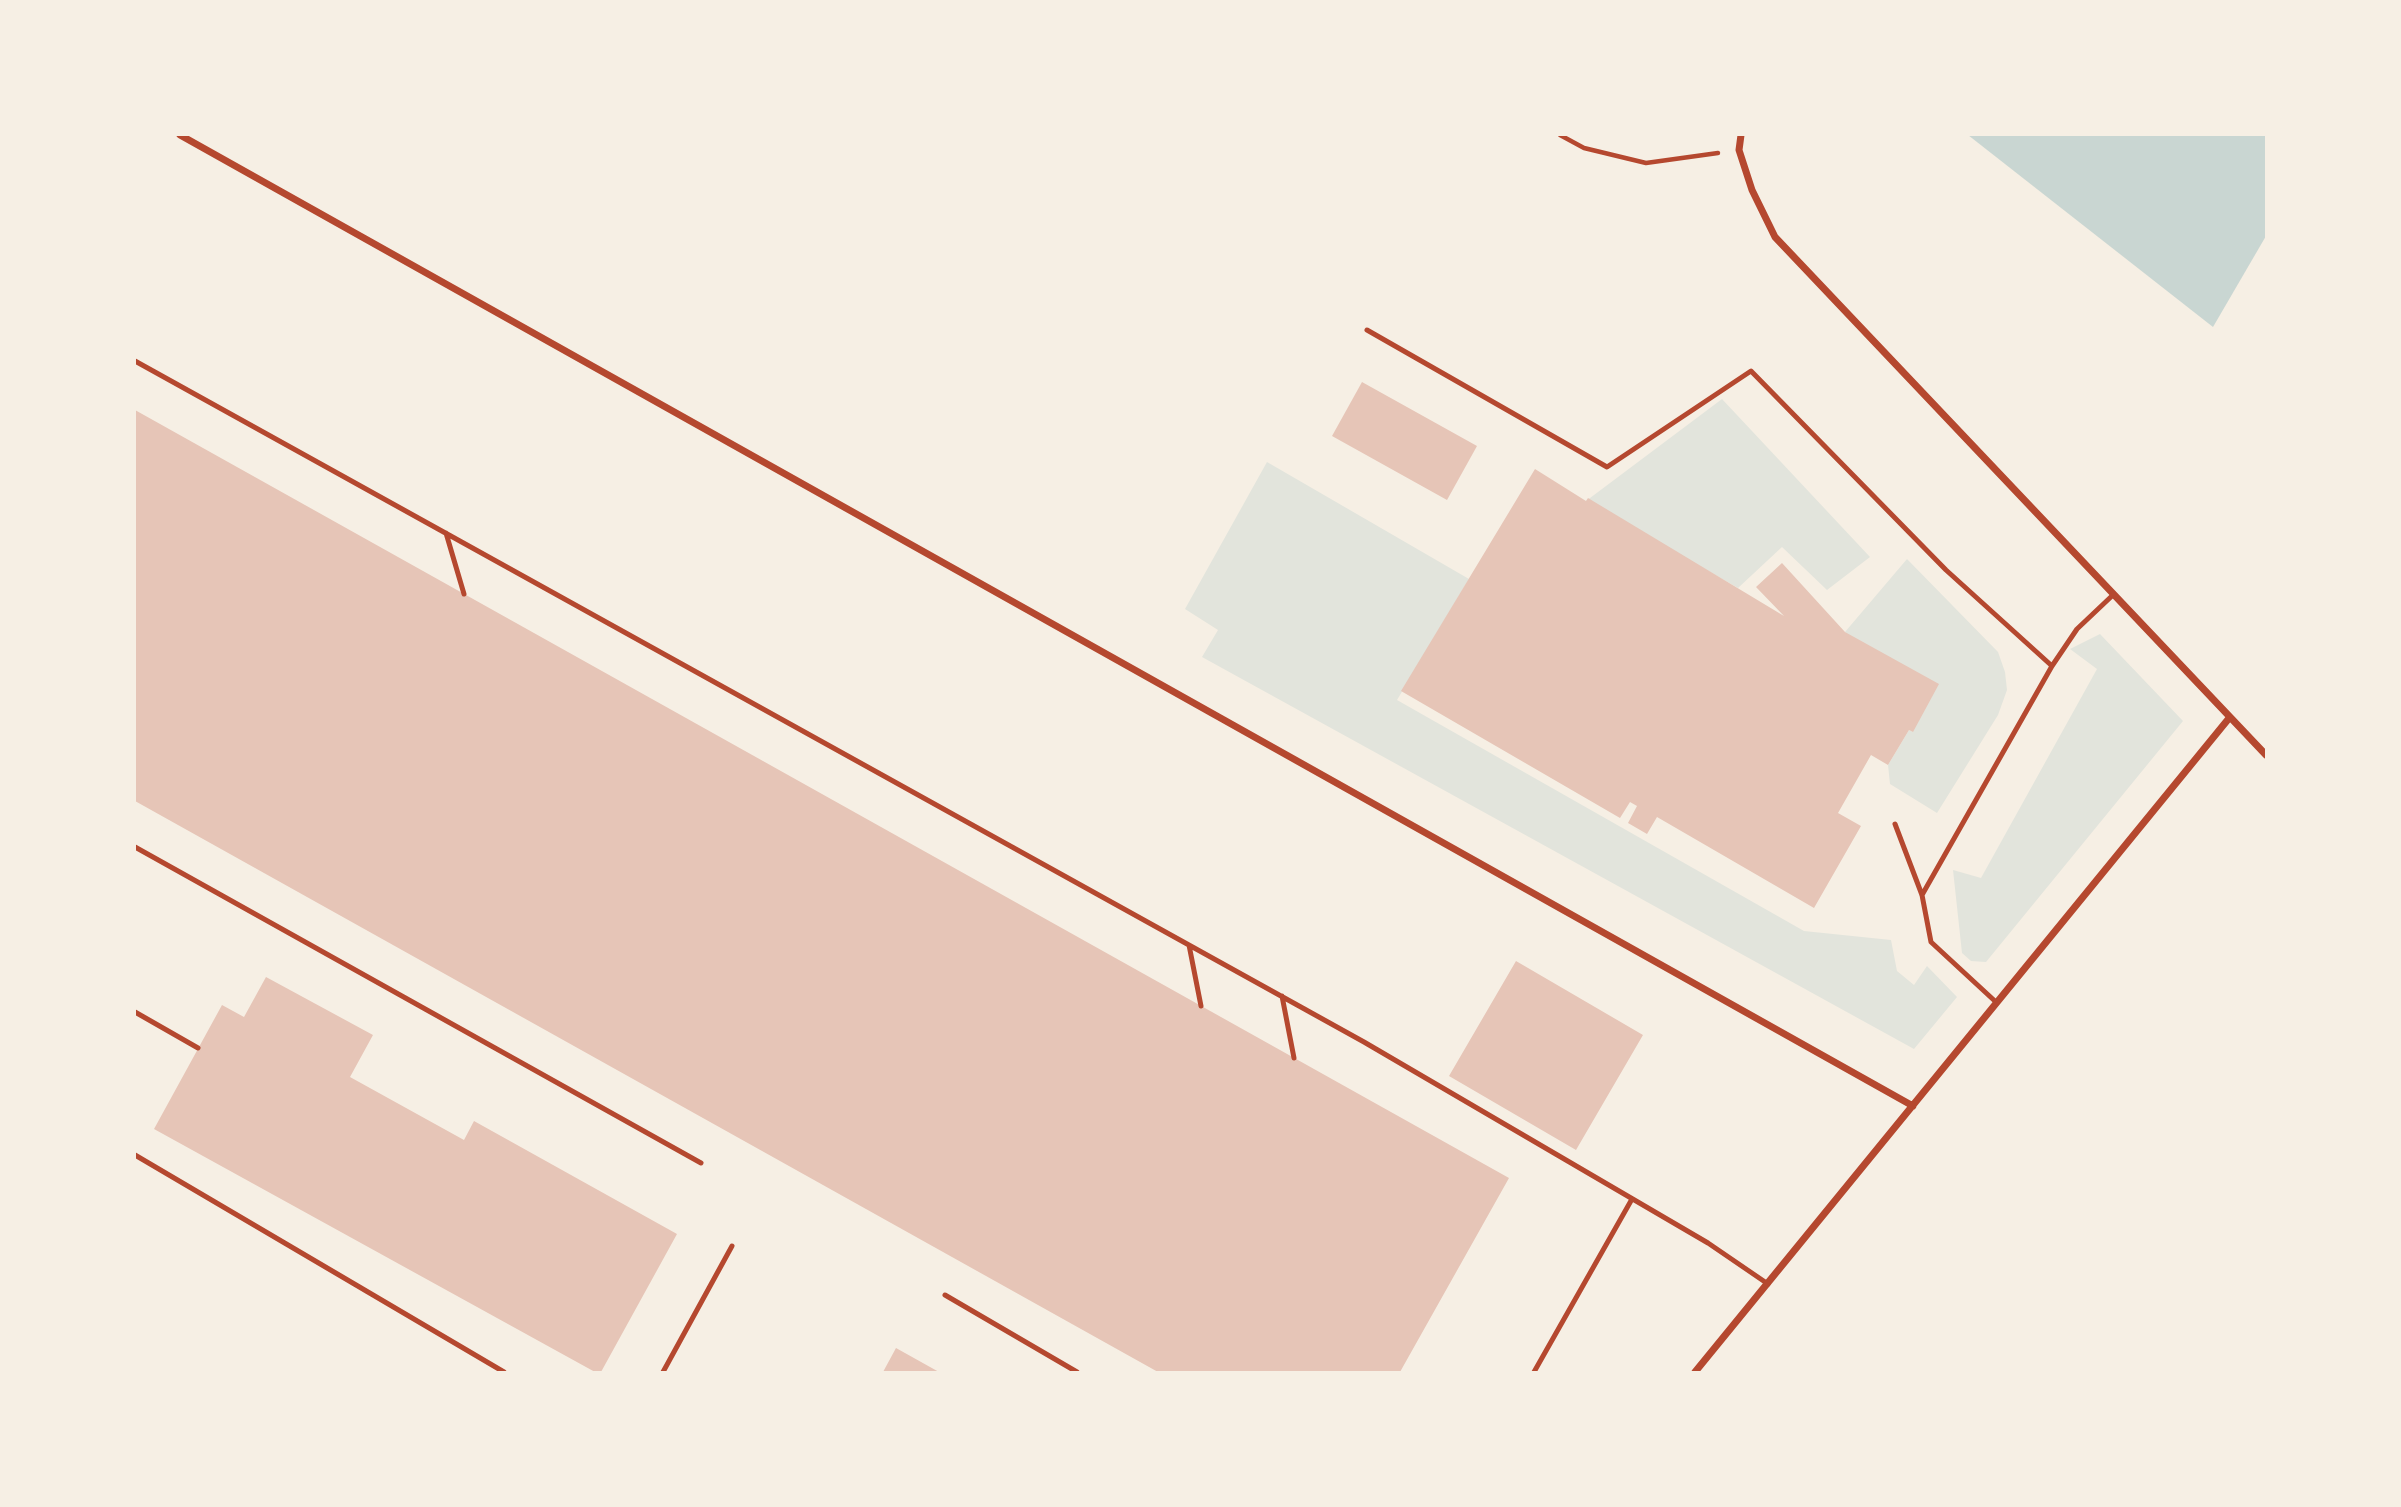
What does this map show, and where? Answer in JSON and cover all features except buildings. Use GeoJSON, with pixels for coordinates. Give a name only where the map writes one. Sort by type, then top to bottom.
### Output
{"type":"FeatureCollection","features":[{"type":"Feature","properties":{"kind":"street"},"geometry":{"type":"LineString","coordinates":[[180,135],[1913,1106]]}},
{"type":"Feature","properties":{"kind":"street"},"geometry":{"type":"LineString","coordinates":[[1741,135],[1739,150],[1752,190],[1775,237],[2266,755]]}},
{"type":"Feature","properties":{"kind":"street"},"geometry":{"type":"LineString","coordinates":[[1695,1372],[2230,717]]}},
{"type":"Feature","properties":{"kind":"lane"},"geometry":{"type":"LineString","coordinates":[[1367,330],[1607,467],[1751,371],[1947,570],[2052,666]]}},
{"type":"Feature","properties":{"kind":"lane"},"geometry":{"type":"LineString","coordinates":[[135,361],[1282,996],[1708,1243],[1768,1283]]}},
{"type":"Feature","properties":{"kind":"lane"},"geometry":{"type":"LineString","coordinates":[[446,533],[464,594]]}},
{"type":"Feature","properties":{"kind":"lane"},"geometry":{"type":"LineString","coordinates":[[1922,895],[2052,666],[2077,629],[2114,594]]}},
{"type":"Feature","properties":{"kind":"lane"},"geometry":{"type":"LineString","coordinates":[[1895,824],[1922,895],[1931,942],[1997,1003]]}},
{"type":"Feature","properties":{"kind":"lane"},"geometry":{"type":"LineString","coordinates":[[135,847],[701,1163]]}},
{"type":"Feature","properties":{"kind":"lane"},"geometry":{"type":"LineString","coordinates":[[1189,945],[1200,1006]]}},
{"type":"Feature","properties":{"kind":"lane"},"geometry":{"type":"LineString","coordinates":[[1282,996],[1294,1058]]}},
{"type":"Feature","properties":{"kind":"lane"},"geometry":{"type":"LineString","coordinates":[[135,1012],[198,1048]]}},
{"type":"Feature","properties":{"kind":"lane"},"geometry":{"type":"LineString","coordinates":[[135,1155],[504,1372]]}},
{"type":"Feature","properties":{"kind":"lane"},"geometry":{"type":"LineString","coordinates":[[1534,1372],[1632,1199]]}},
{"type":"Feature","properties":{"kind":"lane"},"geometry":{"type":"LineString","coordinates":[[663,1372],[732,1245]]}},
{"type":"Feature","properties":{"kind":"lane"},"geometry":{"type":"LineString","coordinates":[[944,1295],[1077,1372]]}},
{"type":"Feature","properties":{"kind":"path"},"geometry":{"type":"LineString","coordinates":[[1560,135],[1584,148],[1646,163],[1739,150]]}},
{"type":"Feature","properties":{"kind":"shaded area"},"geometry":{"type":"Polygon","coordinates":[[[1968,135],[2266,135],[2266,236],[2213,327],[1968,135]]]}},
{"type":"Feature","properties":{"kind":"shaded area"},"geometry":{"type":"Polygon","coordinates":[[[1722,399],[1870,557],[1827,590],[1782,547],[1738,588],[1586,501],[1722,399]]]}},
{"type":"Feature","properties":{"kind":"shaded area"},"geometry":{"type":"Polygon","coordinates":[[[1267,462],[1469,579],[1397,700],[1804,931],[1891,940],[1897,971],[1914,985],[1927,966],[1957,997],[1914,1049],[1202,657],[1218,630],[1185,609],[1267,462]]]}},
{"type":"Feature","properties":{"kind":"shaded area"},"geometry":{"type":"Polygon","coordinates":[[[1907,559],[1998,652],[2005,672],[2007,690],[1998,715],[1937,813],[1890,784],[1888,765],[1909,730],[1913,732],[1845,632],[1907,559]]]}},
{"type":"Feature","properties":{"kind":"shaded area"},"geometry":{"type":"Polygon","coordinates":[[[2100,634],[2183,721],[1986,962],[1971,961],[1962,953],[1953,870],[1981,878],[2097,669],[2070,649],[2100,634]]]}}]}
